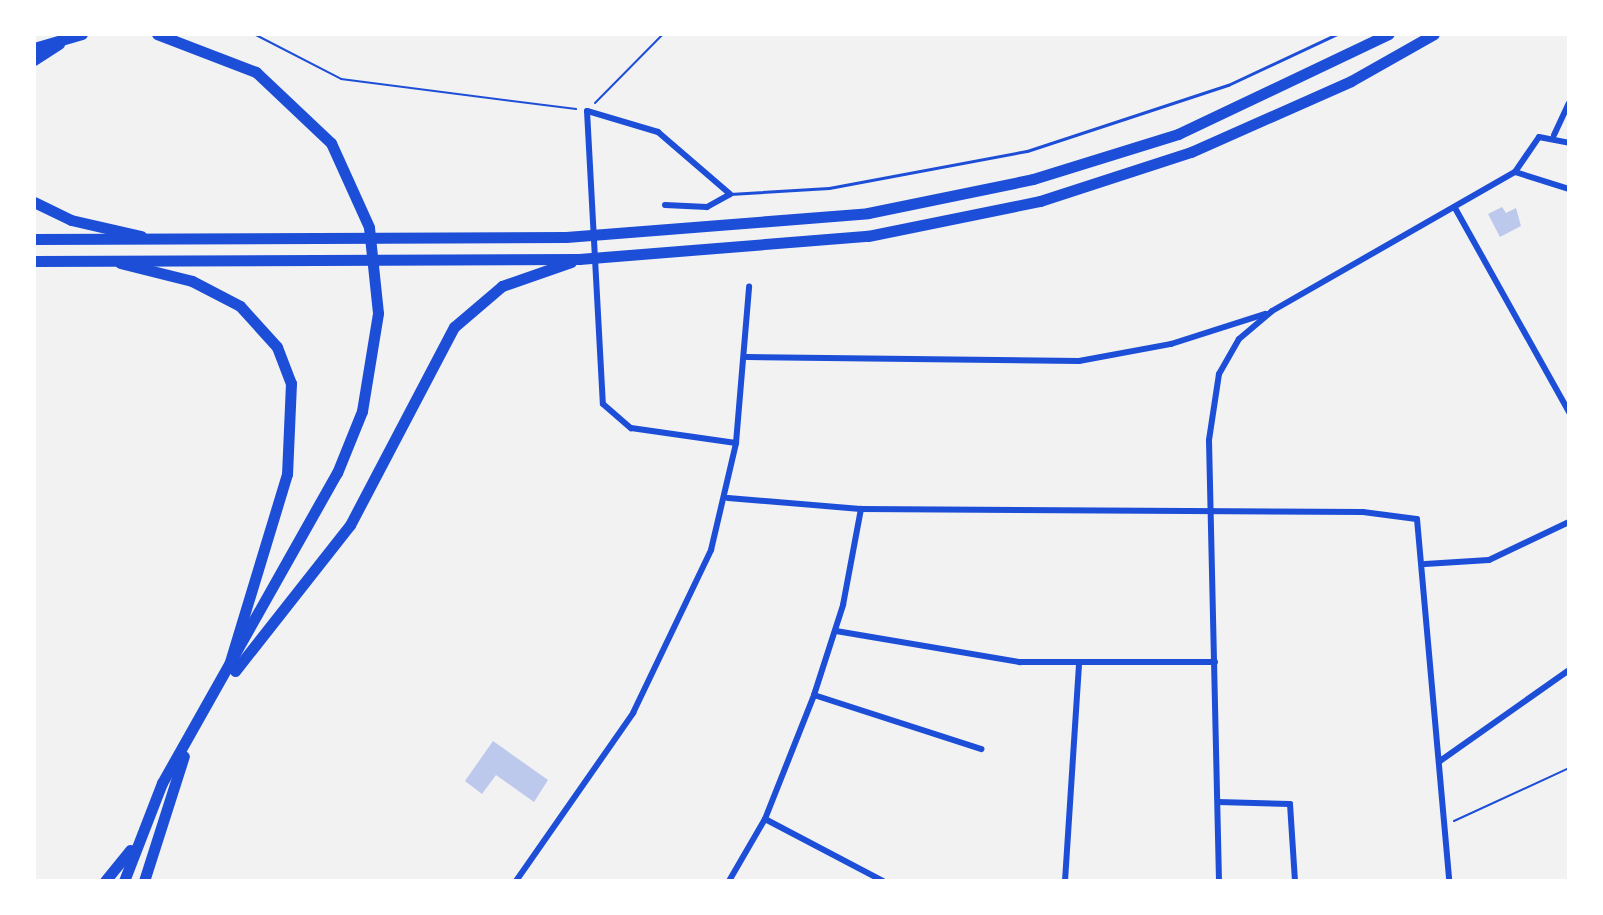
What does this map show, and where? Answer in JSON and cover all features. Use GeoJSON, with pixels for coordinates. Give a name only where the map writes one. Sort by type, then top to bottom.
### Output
{"type":"FeatureCollection","features":[{"type":"Feature","properties":{"kind":"highway"},"geometry":{"type":"LineString","coordinates":[[124,881],[136,843],[351,440],[369,384],[378,307],[374,245],[359,197],[331,143],[272,82],[214,50],[157,34]]}},
{"type":"Feature","properties":{"kind":"highway"},"geometry":{"type":"LineString","coordinates":[[34,239],[566,237],[868,213],[1033,179],[1178,134],[1389,34]]}},
{"type":"Feature","properties":{"kind":"highway"},"geometry":{"type":"LineString","coordinates":[[34,261],[579,259],[800,246],[1040,201],[1205,146],[1351,81],[1434,34]]}},
{"type":"Feature","properties":{"kind":"highway"},"geometry":{"type":"LineString","coordinates":[[34,48],[78,35]]}},
{"type":"Feature","properties":{"kind":"highway"},"geometry":{"type":"LineString","coordinates":[[34,60],[78,35]]}},
{"type":"Feature","properties":{"kind":"highway"},"geometry":{"type":"LineString","coordinates":[[34,202],[71,220],[154,240]]}},
{"type":"Feature","properties":{"kind":"highway"},"geometry":{"type":"LineString","coordinates":[[226,679],[350,525],[454,327],[502,286],[579,259]]}},
{"type":"Feature","properties":{"kind":"highway"},"geometry":{"type":"LineString","coordinates":[[112,260],[192,281],[240,306],[277,347],[291,383],[287,474],[226,679]]}},
{"type":"Feature","properties":{"kind":"highway"},"geometry":{"type":"LineString","coordinates":[[144,881],[186,748]]}},
{"type":"Feature","properties":{"kind":"highway"},"geometry":{"type":"LineString","coordinates":[[105,881],[136,843]]}},
{"type":"Feature","properties":{"kind":"street"},"geometry":{"type":"LineString","coordinates":[[1554,135],[1569,103]]}},
{"type":"Feature","properties":{"kind":"street"},"geometry":{"type":"LineString","coordinates":[[665,205],[707,207],[730,194],[658,132],[587,111],[593,299],[601,396],[614,419],[736,443]]}},
{"type":"Feature","properties":{"kind":"street"},"geometry":{"type":"LineString","coordinates":[[1219,881],[1212,512],[1215,383],[1239,339],[1272,311],[1515,172],[1535,141],[1554,135],[1569,143]]}},
{"type":"Feature","properties":{"kind":"street"},"geometry":{"type":"LineString","coordinates":[[1515,172],[1569,189]]}},
{"type":"Feature","properties":{"kind":"street"},"geometry":{"type":"LineString","coordinates":[[1455,208],[1569,412]]}},
{"type":"Feature","properties":{"kind":"street"},"geometry":{"type":"LineString","coordinates":[[516,881],[647,687],[728,498],[747,357],[749,287]]}},
{"type":"Feature","properties":{"kind":"street"},"geometry":{"type":"LineString","coordinates":[[747,357],[1079,361],[1181,341],[1272,311]]}},
{"type":"Feature","properties":{"kind":"street"},"geometry":{"type":"LineString","coordinates":[[728,498],[861,509],[1363,512],[1419,521],[1425,564],[1449,881]]}},
{"type":"Feature","properties":{"kind":"street"},"geometry":{"type":"LineString","coordinates":[[729,881],[765,819],[814,695],[836,631],[861,509]]}},
{"type":"Feature","properties":{"kind":"street"},"geometry":{"type":"LineString","coordinates":[[1425,564],[1489,560],[1569,522]]}},
{"type":"Feature","properties":{"kind":"street"},"geometry":{"type":"LineString","coordinates":[[836,631],[1000,660],[1079,665],[1215,662]]}},
{"type":"Feature","properties":{"kind":"street"},"geometry":{"type":"LineString","coordinates":[[1065,881],[1079,665]]}},
{"type":"Feature","properties":{"kind":"street"},"geometry":{"type":"LineString","coordinates":[[1440,761],[1569,670]]}},
{"type":"Feature","properties":{"kind":"street"},"geometry":{"type":"LineString","coordinates":[[814,695],[981,749]]}},
{"type":"Feature","properties":{"kind":"street"},"geometry":{"type":"LineString","coordinates":[[1218,802],[1290,804],[1295,881]]}},
{"type":"Feature","properties":{"kind":"street"},"geometry":{"type":"LineString","coordinates":[[765,819],[883,881]]}},
{"type":"Feature","properties":{"kind":"lane"},"geometry":{"type":"LineString","coordinates":[[730,194],[829,188],[1027,151],[1201,96],[1337,34]]}},
{"type":"Feature","properties":{"kind":"path"},"geometry":{"type":"LineString","coordinates":[[254,34],[341,79],[587,111],[663,34]]}},
{"type":"Feature","properties":{"kind":"path"},"geometry":{"type":"LineString","coordinates":[[1445,825],[1569,768]]}},
{"type":"Feature","properties":{"kind":"building"},"geometry":{"type":"Polygon","coordinates":[[[1502,207],[1506,213],[1516,208],[1521,226],[1500,237],[1488,214],[1502,207]]]}},
{"type":"Feature","properties":{"kind":"building"},"geometry":{"type":"Polygon","coordinates":[[[493,741],[548,780],[534,802],[496,775],[482,794],[465,781],[493,741]]]}}]}
